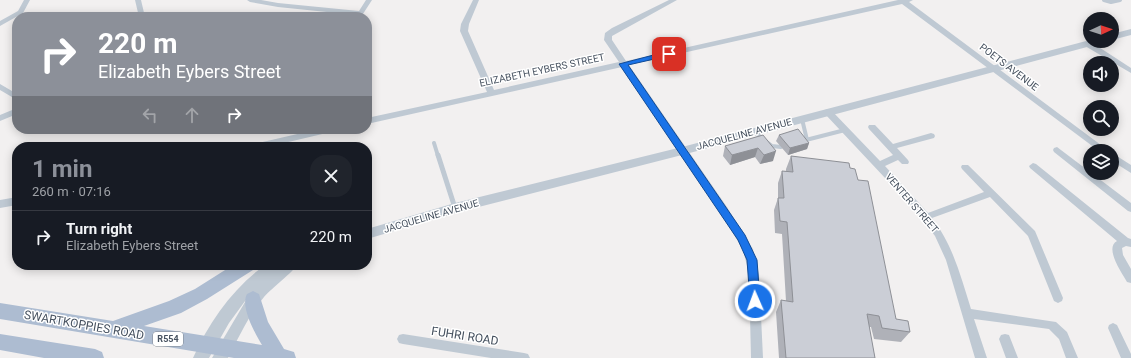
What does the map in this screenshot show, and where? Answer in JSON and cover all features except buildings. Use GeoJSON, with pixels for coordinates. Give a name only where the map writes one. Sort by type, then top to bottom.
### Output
{"type":"FeatureCollection","features":[{"type":"Feature","properties":{"kind":"main road"},"geometry":{"type":"LineString","coordinates":[[111,331],[175,307],[201,294],[240,270]]}},
{"type":"Feature","properties":{"kind":"main road"},"geometry":{"type":"LineString","coordinates":[[253,299],[260,325],[283,357]]}},
{"type":"Feature","properties":{"kind":"main road","name":"SWARTKOPPIES ROAD"},"geometry":{"type":"LineString","coordinates":[[0,311],[111,331],[214,352],[283,357]]}},
{"type":"Feature","properties":{"kind":"main road"},"geometry":{"type":"LineString","coordinates":[[0,342],[95,358]]}},
{"type":"Feature","properties":{"kind":"street"},"geometry":{"type":"LineString","coordinates":[[21,12],[27,0]]}},
{"type":"Feature","properties":{"kind":"street"},"geometry":{"type":"LineString","coordinates":[[138,0],[141,12]]}},
{"type":"Feature","properties":{"kind":"street"},"geometry":{"type":"LineString","coordinates":[[250,0],[335,12]]}},
{"type":"Feature","properties":{"kind":"street"},"geometry":{"type":"LineString","coordinates":[[361,12],[369,0]]}},
{"type":"Feature","properties":{"kind":"street"},"geometry":{"type":"LineString","coordinates":[[476,0],[465,24],[464,31],[491,92]]}},
{"type":"Feature","properties":{"kind":"street"},"geometry":{"type":"LineString","coordinates":[[674,0],[608,35],[609,44],[738,232],[752,260],[754,274],[756,358]]}},
{"type":"Feature","properties":{"kind":"street","name":"ELIZABETH EYBERS STREET"},"geometry":{"type":"LineString","coordinates":[[372,120],[905,0]]}},
{"type":"Feature","properties":{"kind":"street","name":"POETS AVENUE"},"geometry":{"type":"LineString","coordinates":[[905,0],[993,69],[1095,144]]}},
{"type":"Feature","properties":{"kind":"street"},"geometry":{"type":"LineString","coordinates":[[0,24],[12,17]]}},
{"type":"Feature","properties":{"kind":"street"},"geometry":{"type":"LineString","coordinates":[[1119,35],[1131,32]]}},
{"type":"Feature","properties":{"kind":"street","name":"JACQUELINE AVENUE"},"geometry":{"type":"LineString","coordinates":[[372,233],[455,208],[682,151],[1083,45]]}},
{"type":"Feature","properties":{"kind":"street"},"geometry":{"type":"LineString","coordinates":[[1102,48],[1131,71]]}},
{"type":"Feature","properties":{"kind":"street"},"geometry":{"type":"LineString","coordinates":[[0,87],[12,94]]}},
{"type":"Feature","properties":{"kind":"street","name":"VENTER STREET"},"geometry":{"type":"LineString","coordinates":[[828,112],[926,216],[948,252],[982,358]]}},
{"type":"Feature","properties":{"kind":"street"},"geometry":{"type":"LineString","coordinates":[[0,118],[12,113]]}},
{"type":"Feature","properties":{"kind":"street"},"geometry":{"type":"LineString","coordinates":[[872,127],[902,159],[878,165]]}},
{"type":"Feature","properties":{"kind":"street"},"geometry":{"type":"LineString","coordinates":[[272,142],[302,134]]}},
{"type":"Feature","properties":{"kind":"street"},"geometry":{"type":"LineString","coordinates":[[891,147],[931,136]]}},
{"type":"Feature","properties":{"kind":"street"},"geometry":{"type":"LineString","coordinates":[[1057,150],[1131,208]]}},
{"type":"Feature","properties":{"kind":"street"},"geometry":{"type":"LineString","coordinates":[[1119,161],[1131,170]]}},
{"type":"Feature","properties":{"kind":"street"},"geometry":{"type":"LineString","coordinates":[[1033,166],[1128,243]]}},
{"type":"Feature","properties":{"kind":"street"},"geometry":{"type":"LineString","coordinates":[[965,167],[1032,234],[1058,298]]}},
{"type":"Feature","properties":{"kind":"street"},"geometry":{"type":"LineString","coordinates":[[926,216],[992,193]]}},
{"type":"Feature","properties":{"kind":"street"},"geometry":{"type":"LineString","coordinates":[[0,204],[12,202]]}},
{"type":"Feature","properties":{"kind":"street"},"geometry":{"type":"LineString","coordinates":[[1128,243],[1117,246],[1118,255],[1131,279]]}},
{"type":"Feature","properties":{"kind":"street"},"geometry":{"type":"LineString","coordinates":[[214,352],[233,302],[252,282],[268,270]]}},
{"type":"Feature","properties":{"kind":"street"},"geometry":{"type":"LineString","coordinates":[[214,352],[253,299],[272,278],[283,270]]}},
{"type":"Feature","properties":{"kind":"street"},"geometry":{"type":"LineString","coordinates":[[968,313],[1052,325],[1063,336],[1072,358]]}},
{"type":"Feature","properties":{"kind":"street"},"geometry":{"type":"LineString","coordinates":[[1113,328],[1128,358]]}},
{"type":"Feature","properties":{"kind":"street","name":"FUHRI ROAD"},"geometry":{"type":"LineString","coordinates":[[403,339],[524,358]]}},
{"type":"Feature","properties":{"kind":"street"},"geometry":{"type":"LineString","coordinates":[[1005,339],[1012,358]]}},
{"type":"Feature","properties":{"kind":"lane"},"geometry":{"type":"LineString","coordinates":[[1104,0],[1111,2],[1120,0]]}},
{"type":"Feature","properties":{"kind":"lane"},"geometry":{"type":"LineString","coordinates":[[802,119],[807,140]]}},
{"type":"Feature","properties":{"kind":"lane"},"geometry":{"type":"LineString","coordinates":[[800,142],[845,130]]}},
{"type":"Feature","properties":{"kind":"lane"},"geometry":{"type":"LineString","coordinates":[[754,132],[772,146],[781,147]]}},
{"type":"Feature","properties":{"kind":"lane"},"geometry":{"type":"LineString","coordinates":[[434,143],[455,208]]}},
{"type":"Feature","properties":{"kind":"route"},"geometry":{"type":"LineString","coordinates":[[669,54],[623,64],[742,238],[752,260],[755,301]]}}]}
